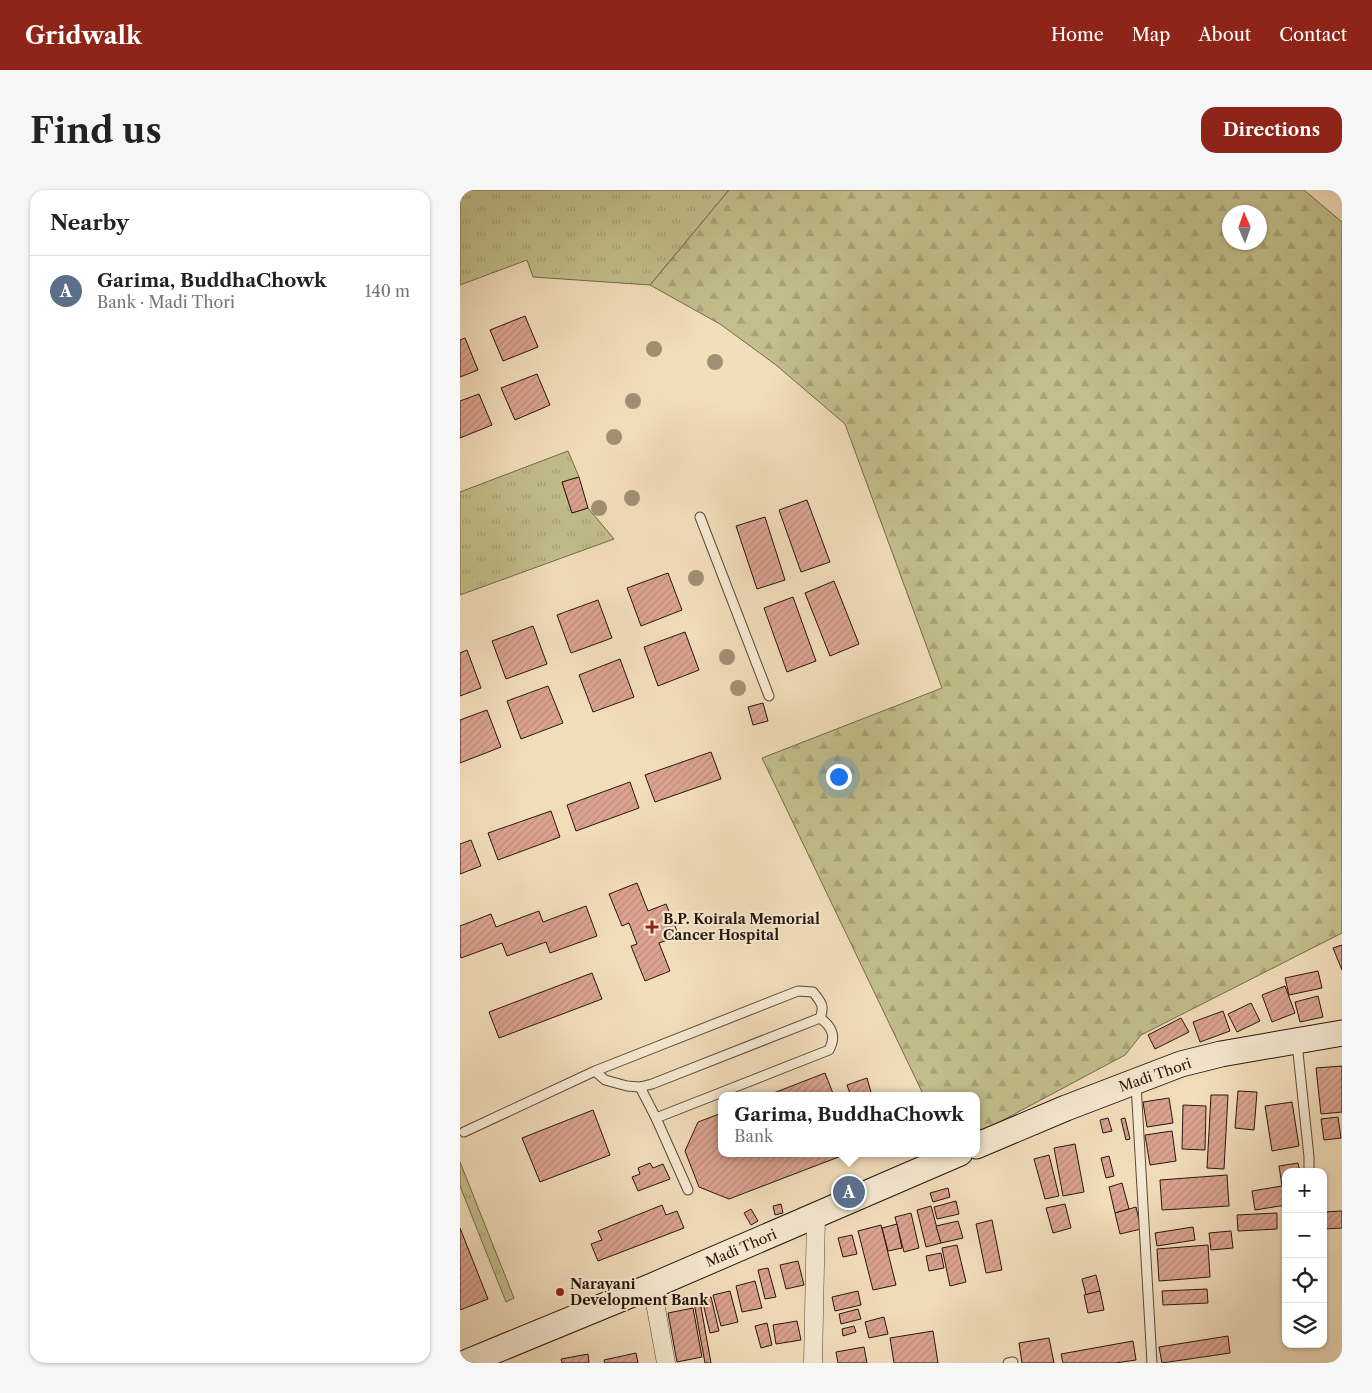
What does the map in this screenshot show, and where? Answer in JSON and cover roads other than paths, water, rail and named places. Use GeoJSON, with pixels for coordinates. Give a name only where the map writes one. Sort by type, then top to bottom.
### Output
{"type":"FeatureCollection","features":[{"type":"Feature","properties":{"kind":"main road","name":"Madi Thori"},"geometry":{"type":"LineString","coordinates":[[980,1144],[1135,1080],[1181,1064],[1221,1054],[1342,1033]]}},
{"type":"Feature","properties":{"kind":"main road","name":"Madi Thori"},"geometry":{"type":"LineString","coordinates":[[465,1363],[504,1355],[652,1286],[951,1157]]}},
{"type":"Feature","properties":{"kind":"street"},"geometry":{"type":"LineString","coordinates":[[813,1363],[816,1216]]}},
{"type":"Feature","properties":{"kind":"street"},"geometry":{"type":"LineString","coordinates":[[652,1286],[666,1363]]}},
{"type":"Feature","properties":{"kind":"lane"},"geometry":{"type":"LineString","coordinates":[[700,517],[769,696]]}},
{"type":"Feature","properties":{"kind":"lane"},"geometry":{"type":"LineString","coordinates":[[464,1132],[595,1071],[798,992],[813,992],[820,1000],[823,1010],[820,1018],[640,1087],[627,1086],[606,1080],[595,1071]]}},
{"type":"Feature","properties":{"kind":"lane"},"geometry":{"type":"LineString","coordinates":[[722,1092],[828,1050],[833,1042],[832,1033],[829,1026],[820,1018]]}},
{"type":"Feature","properties":{"kind":"lane"},"geometry":{"type":"LineString","coordinates":[[1296,1040],[1309,1168]]}},
{"type":"Feature","properties":{"kind":"lane"},"geometry":{"type":"LineString","coordinates":[[1135,1080],[1152,1363]]}},
{"type":"Feature","properties":{"kind":"lane"},"geometry":{"type":"LineString","coordinates":[[640,1087],[688,1190]]}},
{"type":"Feature","properties":{"kind":"lane"},"geometry":{"type":"LineString","coordinates":[[656,1118],[718,1093]]}},
{"type":"Feature","properties":{"kind":"place","name":"B.P. Koirala Memorial Cancer Hospital"},"geometry":{"type":"Point","coordinates":[652,927]}},
{"type":"Feature","properties":{"kind":"place","name":"Garima, BuddhaChowk"},"geometry":{"type":"Point","coordinates":[849,1192]}},
{"type":"Feature","properties":{"kind":"place","name":"Narayani Development Bank"},"geometry":{"type":"Point","coordinates":[560,1292]}}]}
